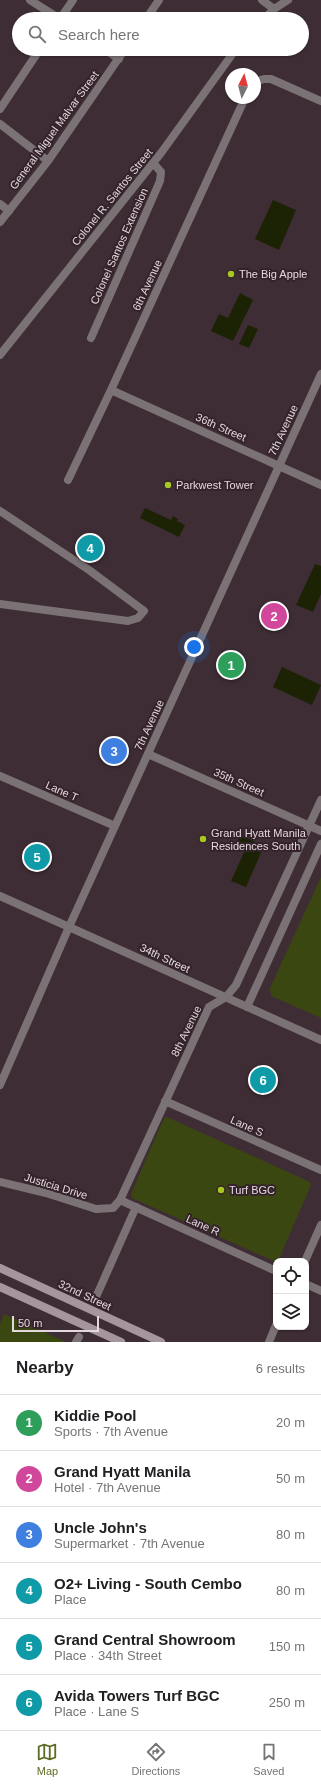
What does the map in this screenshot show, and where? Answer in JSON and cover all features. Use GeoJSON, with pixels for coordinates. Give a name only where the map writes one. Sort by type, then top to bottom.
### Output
{"type":"FeatureCollection","features":[{"type":"Feature","properties":{"kind":"main road","name":"32nd Street"},"geometry":{"type":"LineString","coordinates":[[0,1268],[161,1342]]}},
{"type":"Feature","properties":{"kind":"main road"},"geometry":{"type":"LineString","coordinates":[[0,1288],[121,1342]]}},
{"type":"Feature","properties":{"kind":"street"},"geometry":{"type":"LineString","coordinates":[[30,0],[49,12]]}},
{"type":"Feature","properties":{"kind":"street"},"geometry":{"type":"LineString","coordinates":[[65,12],[73,0]]}},
{"type":"Feature","properties":{"kind":"street"},"geometry":{"type":"LineString","coordinates":[[151,12],[159,0]]}},
{"type":"Feature","properties":{"kind":"street"},"geometry":{"type":"LineString","coordinates":[[262,0],[274,9]]}},
{"type":"Feature","properties":{"kind":"street"},"geometry":{"type":"LineString","coordinates":[[271,12],[288,0]]}},
{"type":"Feature","properties":{"kind":"street"},"geometry":{"type":"LineString","coordinates":[[0,110],[35,56]]}},
{"type":"Feature","properties":{"kind":"street"},"geometry":{"type":"LineString","coordinates":[[114,56],[119,59]]}},
{"type":"Feature","properties":{"kind":"street","name":"General Miguel Malvar Street"},"geometry":{"type":"LineString","coordinates":[[0,222],[48,161],[121,56]]}},
{"type":"Feature","properties":{"kind":"street","name":"Colonel R. Santos Street"},"geometry":{"type":"LineString","coordinates":[[0,355],[153,163],[231,56]]}},
{"type":"Feature","properties":{"kind":"street"},"geometry":{"type":"LineString","coordinates":[[261,80],[271,79],[321,102]]}},
{"type":"Feature","properties":{"kind":"street","name":"6th Avenue"},"geometry":{"type":"LineString","coordinates":[[68,480],[242,104]]}},
{"type":"Feature","properties":{"kind":"street"},"geometry":{"type":"LineString","coordinates":[[0,124],[48,161]]}},
{"type":"Feature","properties":{"kind":"street","name":"Colonel Santos Extension"},"geometry":{"type":"LineString","coordinates":[[90,338],[160,181],[161,172],[153,163]]}},
{"type":"Feature","properties":{"kind":"street"},"geometry":{"type":"LineString","coordinates":[[0,204],[9,211]]}},
{"type":"Feature","properties":{"kind":"street","name":"7th Avenue"},"geometry":{"type":"LineString","coordinates":[[0,1086],[69,926],[321,374]]}},
{"type":"Feature","properties":{"kind":"street","name":"36th Street"},"geometry":{"type":"LineString","coordinates":[[111,390],[321,485]]}},
{"type":"Feature","properties":{"kind":"street"},"geometry":{"type":"LineString","coordinates":[[0,511],[89,570],[144,611],[138,618],[128,621],[0,604]]}},
{"type":"Feature","properties":{"kind":"street","name":"35th Street"},"geometry":{"type":"LineString","coordinates":[[148,754],[321,831]]}},
{"type":"Feature","properties":{"kind":"street","name":"Lane T"},"geometry":{"type":"LineString","coordinates":[[0,776],[115,826]]}},
{"type":"Feature","properties":{"kind":"street","name":"8th Avenue"},"geometry":{"type":"LineString","coordinates":[[120,1200],[209,1007],[226,997],[236,985],[321,800]]}},
{"type":"Feature","properties":{"kind":"street"},"geometry":{"type":"LineString","coordinates":[[247,1007],[321,844]]}},
{"type":"Feature","properties":{"kind":"street","name":"34th Street"},"geometry":{"type":"LineString","coordinates":[[0,896],[321,1040]]}},
{"type":"Feature","properties":{"kind":"street","name":"Lane S"},"geometry":{"type":"LineString","coordinates":[[165,1101],[321,1170]]}},
{"type":"Feature","properties":{"kind":"street","name":"Justicia Drive"},"geometry":{"type":"LineString","coordinates":[[0,1182],[46,1193],[96,1209],[105,1210],[113,1208],[120,1200]]}},
{"type":"Feature","properties":{"kind":"street","name":"Lane R"},"geometry":{"type":"LineString","coordinates":[[120,1200],[273,1270]]}},
{"type":"Feature","properties":{"kind":"street"},"geometry":{"type":"LineString","coordinates":[[96,1297],[136,1207]]}},
{"type":"Feature","properties":{"kind":"street"},"geometry":{"type":"LineString","coordinates":[[306,1258],[321,1225]]}},
{"type":"Feature","properties":{"kind":"street"},"geometry":{"type":"LineString","coordinates":[[309,1285],[321,1291]]}},
{"type":"Feature","properties":{"kind":"street"},"geometry":{"type":"LineString","coordinates":[[268,1342],[274,1330]]}},
{"type":"Feature","properties":{"kind":"green space"},"geometry":{"type":"Polygon","coordinates":[[[321,877],[321,1018],[271,996],[270,988],[321,877]]]}},
{"type":"Feature","properties":{"kind":"green space","name":"Turf BGC"},"geometry":{"type":"Polygon","coordinates":[[[167,1117],[310,1182],[311,1185],[279,1258],[273,1258],[273,1261],[132,1198],[131,1194],[164,1118],[167,1117]]]}},
{"type":"Feature","properties":{"kind":"green space"},"geometry":{"type":"Polygon","coordinates":[[[4,1314],[66,1342],[0,1342],[0,1324],[4,1314]]]}},
{"type":"Feature","properties":{"kind":"shaded area"},"geometry":{"type":"Polygon","coordinates":[[[273,200],[296,210],[279,250],[255,239],[273,200]]]}},
{"type":"Feature","properties":{"kind":"shaded area"},"geometry":{"type":"Polygon","coordinates":[[[240,293],[253,300],[233,341],[211,331],[219,314],[228,318],[240,293]]]}},
{"type":"Feature","properties":{"kind":"shaded area"},"geometry":{"type":"Polygon","coordinates":[[[248,325],[258,329],[249,348],[239,344],[248,325]]]}},
{"type":"Feature","properties":{"kind":"shaded area"},"geometry":{"type":"Polygon","coordinates":[[[145,508],[171,520],[173,516],[178,519],[177,521],[185,525],[179,537],[140,518],[145,508]]]}},
{"type":"Feature","properties":{"kind":"shaded area"},"geometry":{"type":"Polygon","coordinates":[[[315,564],[321,566],[321,594],[313,612],[296,605],[315,564]]]}},
{"type":"Feature","properties":{"kind":"shaded area"},"geometry":{"type":"Polygon","coordinates":[[[234,655],[237,658],[236,667],[230,676],[224,675],[226,663],[231,656],[234,655]]]}},
{"type":"Feature","properties":{"kind":"shaded area"},"geometry":{"type":"Polygon","coordinates":[[[282,667],[321,685],[312,705],[273,687],[282,667]]]}},
{"type":"Feature","properties":{"kind":"shaded area"},"geometry":{"type":"Polygon","coordinates":[[[240,835],[264,846],[246,887],[231,881],[246,848],[236,843],[240,835]]]}},
{"type":"Feature","properties":{"kind":"place","name":"The Big Apple"},"geometry":{"type":"Point","coordinates":[231,274]}},
{"type":"Feature","properties":{"kind":"place","name":"Parkwest Tower"},"geometry":{"type":"Point","coordinates":[168,485]}},
{"type":"Feature","properties":{"kind":"place","name":"O2+ Living - South Cembo"},"geometry":{"type":"Point","coordinates":[90,548]}},
{"type":"Feature","properties":{"kind":"place","name":"Grand Hyatt Manila"},"geometry":{"type":"Point","coordinates":[274,616]}},
{"type":"Feature","properties":{"kind":"place","name":"Kiddie Pool"},"geometry":{"type":"Point","coordinates":[231,665]}},
{"type":"Feature","properties":{"kind":"place","name":"Uncle John's"},"geometry":{"type":"Point","coordinates":[114,751]}},
{"type":"Feature","properties":{"kind":"place","name":"Grand Hyatt Manila Residences South"},"geometry":{"type":"Point","coordinates":[203,839]}},
{"type":"Feature","properties":{"kind":"place","name":"Grand Central Showroom"},"geometry":{"type":"Point","coordinates":[37,857]}},
{"type":"Feature","properties":{"kind":"place","name":"Avida Towers Turf BGC"},"geometry":{"type":"Point","coordinates":[263,1080]}},
{"type":"Feature","properties":{"kind":"place","name":"Turf BGC"},"geometry":{"type":"Point","coordinates":[221,1190]}}]}
